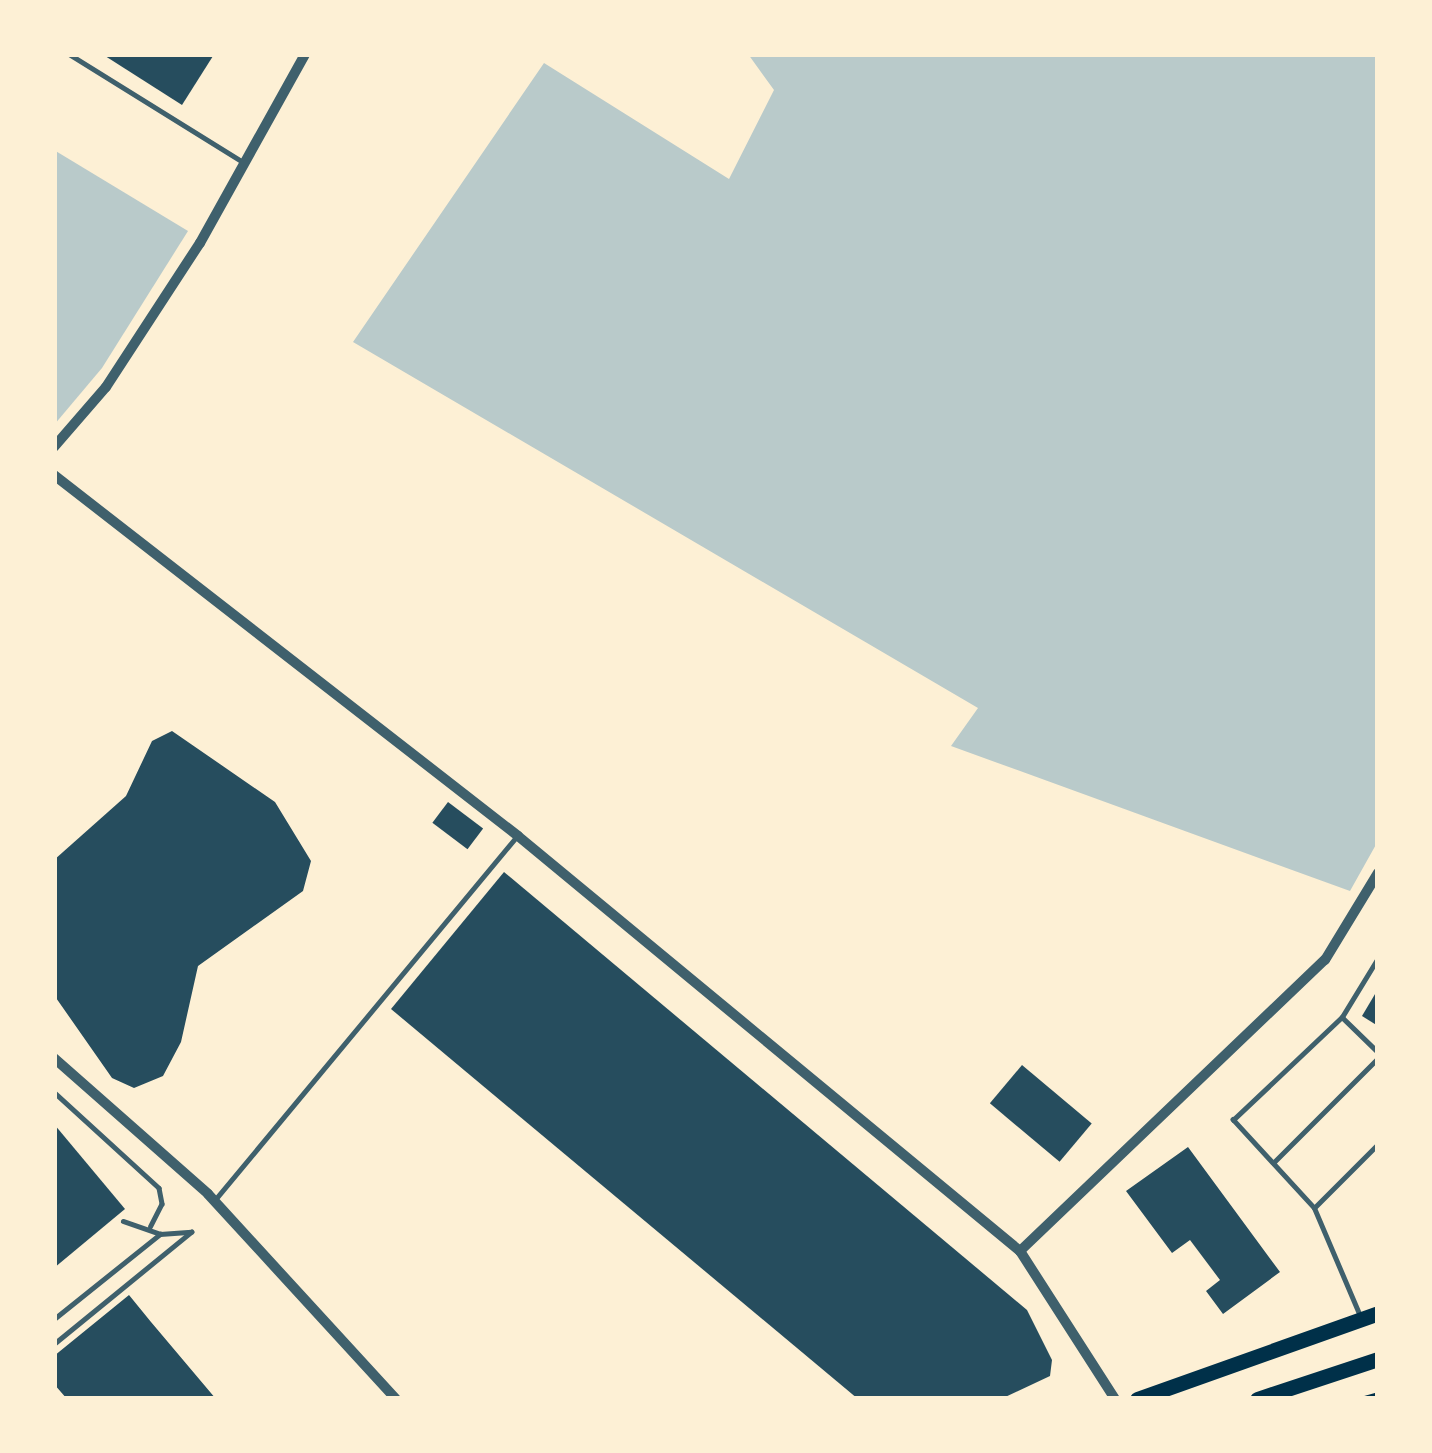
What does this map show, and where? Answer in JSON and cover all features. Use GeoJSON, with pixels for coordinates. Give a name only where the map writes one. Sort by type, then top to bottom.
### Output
{"type":"FeatureCollection","features":[{"type":"Feature","properties":{"kind":"main road"},"geometry":{"type":"LineString","coordinates":[[1137,1399],[1370,1316]]}},
{"type":"Feature","properties":{"kind":"main road"},"geometry":{"type":"LineString","coordinates":[[1257,1399],[1378,1359]]}},
{"type":"Feature","properties":{"kind":"street"},"geometry":{"type":"LineString","coordinates":[[54,447],[106,387],[305,54]]}},
{"type":"Feature","properties":{"kind":"street"},"geometry":{"type":"LineString","coordinates":[[54,475],[518,836],[1020,1251],[1115,1399]]}},
{"type":"Feature","properties":{"kind":"street"},"geometry":{"type":"LineString","coordinates":[[1020,1251],[1325,960],[1378,873]]}},
{"type":"Feature","properties":{"kind":"street"},"geometry":{"type":"LineString","coordinates":[[54,1058],[214,1201],[397,1399]]}},
{"type":"Feature","properties":{"kind":"lane"},"geometry":{"type":"LineString","coordinates":[[70,54],[244,163]]}},
{"type":"Feature","properties":{"kind":"lane"},"geometry":{"type":"LineString","coordinates":[[214,1201],[518,836]]}},
{"type":"Feature","properties":{"kind":"lane"},"geometry":{"type":"LineString","coordinates":[[1370,1316],[1313,1208],[1233,1120],[1342,1017],[1378,958]]}},
{"type":"Feature","properties":{"kind":"lane"},"geometry":{"type":"LineString","coordinates":[[1273,1163],[1378,1055],[1342,1017]]}},
{"type":"Feature","properties":{"kind":"lane"},"geometry":{"type":"LineString","coordinates":[[54,1092],[159,1188],[162,1204],[151,1226]]}},
{"type":"Feature","properties":{"kind":"lane"},"geometry":{"type":"LineString","coordinates":[[1313,1208],[1378,1144]]}},
{"type":"Feature","properties":{"kind":"lane"},"geometry":{"type":"LineString","coordinates":[[1378,1196],[1378,1206]]}},
{"type":"Feature","properties":{"kind":"lane"},"geometry":{"type":"LineString","coordinates":[[123,1221],[151,1226],[160,1234]]}},
{"type":"Feature","properties":{"kind":"lane"},"geometry":{"type":"LineString","coordinates":[[54,1319],[160,1234],[191,1232],[55,1343]]}},
{"type":"Feature","properties":{"kind":"lane"},"geometry":{"type":"LineString","coordinates":[[54,1286],[54,1296]]}},
{"type":"Feature","properties":{"kind":"path"},"geometry":{"type":"LineString","coordinates":[[1361,1399],[1378,1394]]}},
{"type":"Feature","properties":{"kind":"shaded area"},"geometry":{"type":"Polygon","coordinates":[[[748,54],[1378,54],[1378,841],[1350,891],[951,746],[978,708],[353,342],[544,63],[729,179],[774,90],[748,54]]]}},
{"type":"Feature","properties":{"kind":"shaded area"},"geometry":{"type":"Polygon","coordinates":[[[54,150],[188,231],[102,368],[54,425],[54,150]]]}},
{"type":"Feature","properties":{"kind":"building"},"geometry":{"type":"Polygon","coordinates":[[[102,54],[209,54],[213,56],[182,105],[102,54]]]}},
{"type":"Feature","properties":{"kind":"building"},"geometry":{"type":"Polygon","coordinates":[[[172,731],[275,802],[311,861],[303,891],[198,966],[181,1042],[163,1076],[134,1088],[112,1078],[54,995],[54,860],[126,796],[152,741],[172,731]]]}},
{"type":"Feature","properties":{"kind":"building"},"geometry":{"type":"Polygon","coordinates":[[[448,802],[483,828],[467,849],[432,823],[448,802]]]}},
{"type":"Feature","properties":{"kind":"building"},"geometry":{"type":"Polygon","coordinates":[[[504,872],[1027,1310],[1052,1360],[1050,1376],[1001,1399],[858,1399],[391,1009],[504,872]]]}},
{"type":"Feature","properties":{"kind":"building"},"geometry":{"type":"Polygon","coordinates":[[[1378,989],[1378,1026],[1362,1016],[1378,989]]]}},
{"type":"Feature","properties":{"kind":"building"},"geometry":{"type":"Polygon","coordinates":[[[1022,1065],[1092,1123],[1060,1162],[990,1103],[1022,1065]]]}},
{"type":"Feature","properties":{"kind":"building"},"geometry":{"type":"Polygon","coordinates":[[[54,1124],[125,1209],[54,1268],[54,1124]]]}},
{"type":"Feature","properties":{"kind":"building"},"geometry":{"type":"Polygon","coordinates":[[[1188,1147],[1280,1272],[1223,1314],[1206,1291],[1220,1280],[1190,1240],[1172,1253],[1126,1191],[1188,1147]]]}},
{"type":"Feature","properties":{"kind":"building"},"geometry":{"type":"Polygon","coordinates":[[[129,1295],[216,1399],[67,1399],[54,1384],[54,1356],[129,1295]]]}}]}
